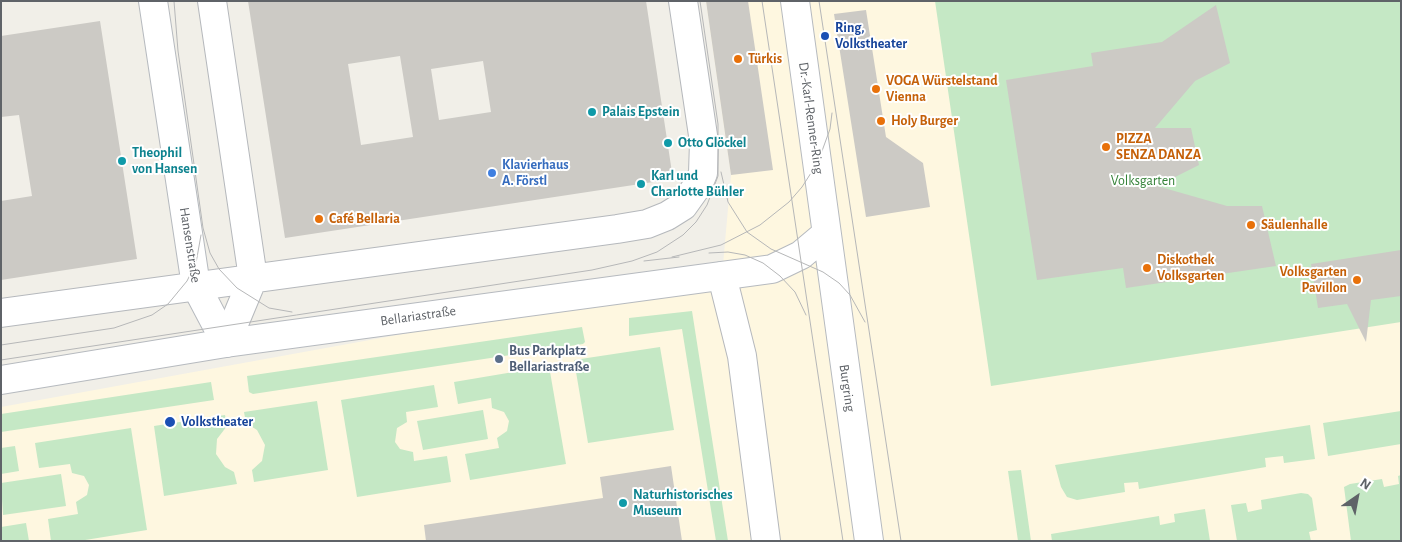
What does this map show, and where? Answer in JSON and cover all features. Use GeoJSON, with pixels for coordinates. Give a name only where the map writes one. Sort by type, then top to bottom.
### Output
{"type":"FeatureCollection","features":[{"type":"Feature","properties":{"kind":"street","name":"Hansenstraße"},"geometry":{"type":"LineString","coordinates":[[153,1],[196,286],[226,343]]}},
{"type":"Feature","properties":{"kind":"street"},"geometry":{"type":"LineString","coordinates":[[212,1],[253,278],[226,343]]}},
{"type":"Feature","properties":{"kind":"street"},"geometry":{"type":"LineString","coordinates":[[1,313],[647,224],[668,216],[683,206],[698,185],[703,173],[704,142],[683,1]]}},
{"type":"Feature","properties":{"kind":"street","name":"Dr.-Karl-Renner-Ring"},"geometry":{"type":"LineString","coordinates":[[795,1],[826,234]]}},
{"type":"Feature","properties":{"kind":"street","name":"Bellariastraße"},"geometry":{"type":"LineString","coordinates":[[1,380],[226,343],[772,269],[801,255],[826,234]]}},
{"type":"Feature","properties":{"kind":"street","name":"Burgring"},"geometry":{"type":"LineString","coordinates":[[826,234],[869,541]]}},
{"type":"Feature","properties":{"kind":"street"},"geometry":{"type":"LineString","coordinates":[[722,276],[742,356],[766,541]]}},
{"type":"Feature","properties":{"kind":"shaded area"},"geometry":{"type":"Polygon","coordinates":[[[706,1],[1401,1],[1401,541],[1,541],[1,407],[722,276],[731,175],[706,1]]]}},
{"type":"Feature","properties":{"kind":"green space","name":"Volksgarten"},"geometry":{"type":"Polygon","coordinates":[[[935,1],[1401,1],[1401,322],[991,386],[935,1]]]}},
{"type":"Feature","properties":{"kind":"green space"},"geometry":{"type":"Polygon","coordinates":[[[692,311],[728,541],[716,541],[682,329],[629,336],[629,318],[692,311]]]}},
{"type":"Feature","properties":{"kind":"green space"},"geometry":{"type":"Polygon","coordinates":[[[582,327],[585,342],[583,344],[253,394],[249,392],[247,376],[582,327]]]}},
{"type":"Feature","properties":{"kind":"green space"},"geometry":{"type":"Polygon","coordinates":[[[660,347],[674,430],[588,443],[574,360],[660,347]]]}},
{"type":"Feature","properties":{"kind":"green space"},"geometry":{"type":"Polygon","coordinates":[[[549,366],[566,464],[470,480],[465,454],[499,448],[497,438],[507,431],[509,421],[504,412],[492,408],[491,398],[458,404],[454,382],[549,366]]]}},
{"type":"Feature","properties":{"kind":"green space"},"geometry":{"type":"Polygon","coordinates":[[[211,382],[214,400],[1,432],[1,414],[211,382]]]}},
{"type":"Feature","properties":{"kind":"green space"},"geometry":{"type":"Polygon","coordinates":[[[434,385],[438,407],[406,412],[407,422],[397,428],[395,442],[400,449],[413,452],[414,461],[447,456],[451,482],[357,497],[341,400],[434,385]]]}},
{"type":"Feature","properties":{"kind":"green space"},"geometry":{"type":"Polygon","coordinates":[[[317,401],[328,470],[254,482],[252,470],[262,461],[265,445],[257,430],[246,423],[244,412],[317,401]]]}},
{"type":"Feature","properties":{"kind":"green space"},"geometry":{"type":"Polygon","coordinates":[[[483,410],[488,439],[423,450],[417,421],[483,410]]]}},
{"type":"Feature","properties":{"kind":"green space"},"geometry":{"type":"Polygon","coordinates":[[[1401,411],[1401,444],[1328,456],[1323,423],[1401,411]]]}},
{"type":"Feature","properties":{"kind":"green space"},"geometry":{"type":"Polygon","coordinates":[[[225,415],[227,426],[217,439],[216,454],[225,467],[234,472],[237,484],[164,496],[154,426],[225,415]]]}},
{"type":"Feature","properties":{"kind":"green space"},"geometry":{"type":"Polygon","coordinates":[[[1310,425],[1315,459],[1284,463],[1283,456],[1265,458],[1266,467],[1139,489],[1138,482],[1124,483],[1125,492],[1077,500],[1067,497],[1061,487],[1055,465],[1310,425]]]}},
{"type":"Feature","properties":{"kind":"green space"},"geometry":{"type":"Polygon","coordinates":[[[131,428],[147,530],[79,541],[51,541],[48,519],[78,514],[76,502],[87,495],[89,485],[84,476],[72,473],[70,464],[39,468],[35,443],[131,428]]]}},
{"type":"Feature","properties":{"kind":"green space"},"geometry":{"type":"Polygon","coordinates":[[[15,446],[19,471],[1,474],[1,448],[15,446]]]}},
{"type":"Feature","properties":{"kind":"green space"},"geometry":{"type":"Polygon","coordinates":[[[1021,470],[1031,541],[1018,541],[1008,471],[1021,470]]]}},
{"type":"Feature","properties":{"kind":"green space"},"geometry":{"type":"Polygon","coordinates":[[[61,474],[66,506],[3,515],[1,483],[61,474]]]}},
{"type":"Feature","properties":{"kind":"green space"},"geometry":{"type":"Polygon","coordinates":[[[1401,475],[1401,541],[1351,541],[1344,487],[1350,484],[1382,479],[1384,487],[1399,484],[1398,476],[1401,475]]]}},
{"type":"Feature","properties":{"kind":"green space"},"geometry":{"type":"Polygon","coordinates":[[[1301,493],[1308,494],[1312,498],[1317,530],[1309,532],[1311,541],[1237,541],[1231,505],[1246,503],[1248,512],[1262,509],[1261,500],[1301,493]]]}},
{"type":"Feature","properties":{"kind":"green space"},"geometry":{"type":"Polygon","coordinates":[[[1205,509],[1210,541],[1052,541],[1051,534],[1159,516],[1160,525],[1175,522],[1174,514],[1205,509]]]}},
{"type":"Feature","properties":{"kind":"green space"},"geometry":{"type":"Polygon","coordinates":[[[26,523],[29,541],[1,541],[1,527],[26,523]]]}},
{"type":"Feature","properties":{"kind":"building"},"geometry":{"type":"Polygon","coordinates":[[[248,1],[646,1],[673,179],[285,238],[248,1]],[[400,56],[348,64],[361,145],[413,137],[400,56]],[[483,61],[431,69],[439,120],[491,112],[483,61]]]}},
{"type":"Feature","properties":{"kind":"building"},"geometry":{"type":"Polygon","coordinates":[[[706,1],[748,1],[773,170],[731,175],[706,1]]]}},
{"type":"Feature","properties":{"kind":"building","name":"PIZZA SENZA DANZA"},"geometry":{"type":"Polygon","coordinates":[[[1216,5],[1230,63],[1195,81],[1155,128],[1191,128],[1199,165],[1157,186],[1227,206],[1262,206],[1276,266],[1126,288],[1123,268],[1037,280],[1006,80],[1093,66],[1091,53],[1162,42],[1216,5]]]}},
{"type":"Feature","properties":{"kind":"building"},"geometry":{"type":"Polygon","coordinates":[[[866,10],[886,137],[923,163],[930,207],[866,217],[834,14],[866,10]]]}},
{"type":"Feature","properties":{"kind":"building"},"geometry":{"type":"Polygon","coordinates":[[[100,21],[137,259],[1,280],[1,201],[32,196],[19,115],[1,117],[1,36],[100,21]]]}},
{"type":"Feature","properties":{"kind":"building","name":"Volksgarten Pavillon"},"geometry":{"type":"Polygon","coordinates":[[[1401,250],[1401,296],[1371,300],[1366,342],[1347,304],[1318,308],[1311,264],[1401,250]]]}},
{"type":"Feature","properties":{"kind":"building","name":"Naturhistorisches Museum"},"geometry":{"type":"Polygon","coordinates":[[[671,466],[682,541],[426,541],[424,525],[603,498],[600,477],[671,466]]]}},
{"type":"Feature","properties":{"kind":"tram line"},"geometry":{"type":"LineString","coordinates":[[174,1],[178,51],[203,228],[210,253],[219,269],[237,288],[269,308],[292,312]]}},
{"type":"Feature","properties":{"kind":"tram line"},"geometry":{"type":"LineString","coordinates":[[1,360],[592,270],[632,261],[657,252],[683,235],[696,222],[707,205],[718,176],[718,124],[700,1]]}},
{"type":"Feature","properties":{"kind":"tram line"},"geometry":{"type":"LineString","coordinates":[[762,1],[843,541]]}},
{"type":"Feature","properties":{"kind":"tram line"},"geometry":{"type":"LineString","coordinates":[[819,1],[901,541]]}},
{"type":"Feature","properties":{"kind":"tram line"},"geometry":{"type":"LineString","coordinates":[[672,257],[721,245],[760,225],[789,202],[802,187],[818,162],[830,129],[832,113]]}},
{"type":"Feature","properties":{"kind":"tram line"},"geometry":{"type":"LineString","coordinates":[[721,172],[728,202],[747,232],[771,249],[823,272],[839,283],[850,295],[865,322]]}},
{"type":"Feature","properties":{"kind":"tram line"},"geometry":{"type":"LineString","coordinates":[[1,345],[114,328],[152,315],[168,304],[187,281],[196,263],[201,235]]}},
{"type":"Feature","properties":{"kind":"tram line"},"geometry":{"type":"LineString","coordinates":[[709,253],[728,252],[745,255],[763,263],[780,276],[795,292],[806,315]]}},
{"type":"Feature","properties":{"kind":"tram line"},"geometry":{"type":"LineString","coordinates":[[644,261],[679,257]]}},
{"type":"Feature","properties":{"kind":"place","name":"Ring, Volkstheater"},"geometry":{"type":"Point","coordinates":[825,36]}},
{"type":"Feature","properties":{"kind":"place","name":"Türkis"},"geometry":{"type":"Point","coordinates":[738,59]}},
{"type":"Feature","properties":{"kind":"place","name":"VOGA Würstelstand Vienna"},"geometry":{"type":"Point","coordinates":[876,89]}},
{"type":"Feature","properties":{"kind":"place","name":"Palais Epstein"},"geometry":{"type":"Point","coordinates":[592,112]}},
{"type":"Feature","properties":{"kind":"place","name":"Holy Burger"},"geometry":{"type":"Point","coordinates":[881,121]}},
{"type":"Feature","properties":{"kind":"place","name":"Otto Glöckel"},"geometry":{"type":"Point","coordinates":[668,143]}},
{"type":"Feature","properties":{"kind":"place","name":"PIZZA SENZA DANZA"},"geometry":{"type":"Point","coordinates":[1106,147]}},
{"type":"Feature","properties":{"kind":"place","name":"Theophil von Hansen"},"geometry":{"type":"Point","coordinates":[122,161]}},
{"type":"Feature","properties":{"kind":"place","name":"Klavierhaus A. Förstl"},"geometry":{"type":"Point","coordinates":[492,173]}},
{"type":"Feature","properties":{"kind":"place","name":"Karl und Charlotte Bühler"},"geometry":{"type":"Point","coordinates":[641,184]}},
{"type":"Feature","properties":{"kind":"place","name":"Café Bellaria"},"geometry":{"type":"Point","coordinates":[319,219]}},
{"type":"Feature","properties":{"kind":"place","name":"Säulenhalle"},"geometry":{"type":"Point","coordinates":[1251,225]}},
{"type":"Feature","properties":{"kind":"place","name":"Diskothek Volksgarten"},"geometry":{"type":"Point","coordinates":[1147,268]}},
{"type":"Feature","properties":{"kind":"place","name":"Volksgarten Pavillon"},"geometry":{"type":"Point","coordinates":[1357,280]}},
{"type":"Feature","properties":{"kind":"place","name":"Bus Parkplatz Bellariastraße"},"geometry":{"type":"Point","coordinates":[499,359]}},
{"type":"Feature","properties":{"kind":"place","name":"Volkstheater"},"geometry":{"type":"Point","coordinates":[170,422]}},
{"type":"Feature","properties":{"kind":"place","name":"Naturhistorisches Museum"},"geometry":{"type":"Point","coordinates":[623,503]}}]}
